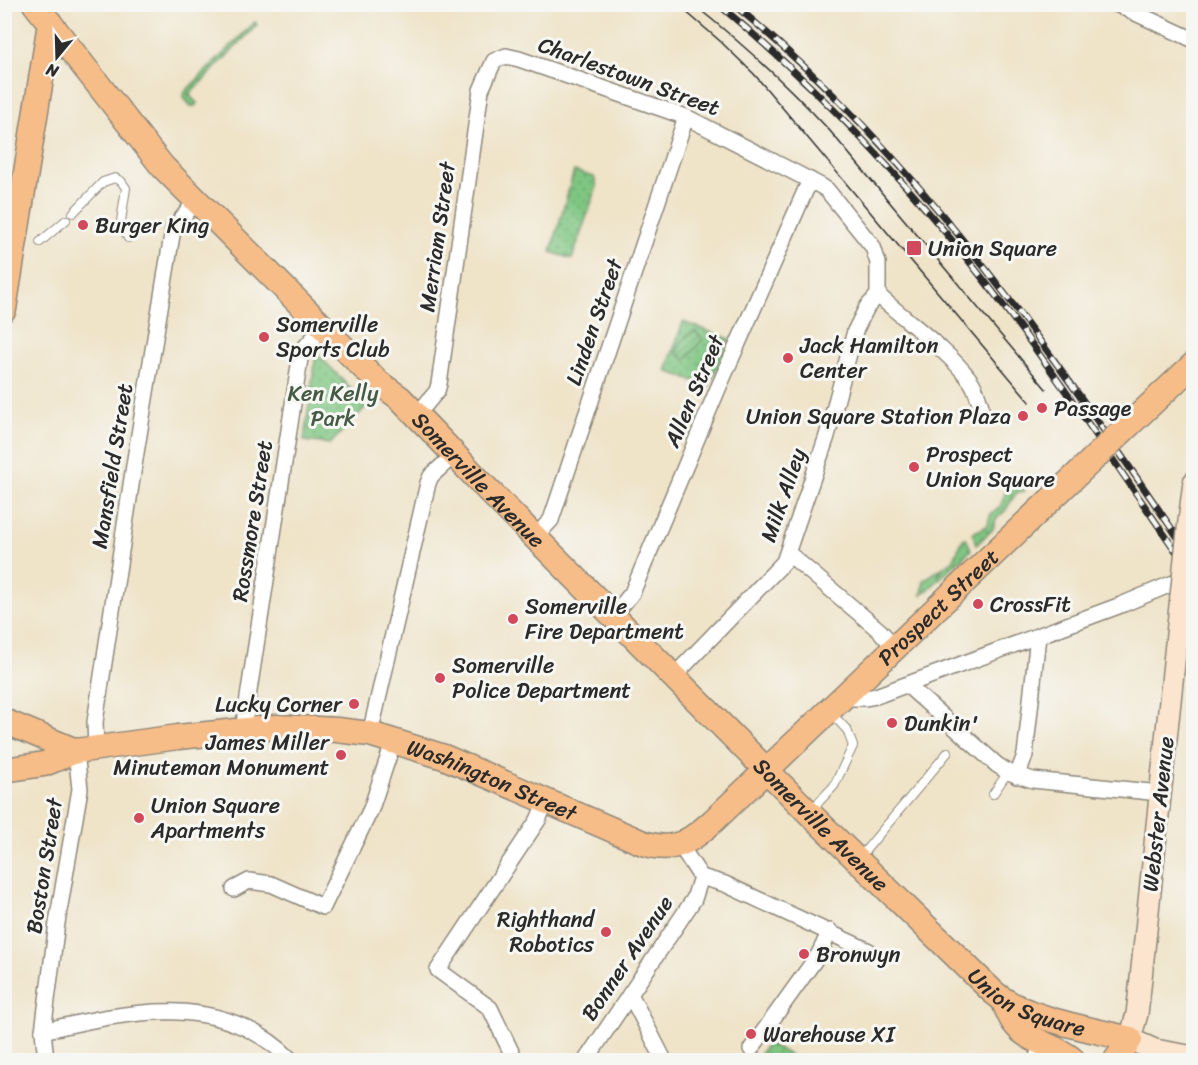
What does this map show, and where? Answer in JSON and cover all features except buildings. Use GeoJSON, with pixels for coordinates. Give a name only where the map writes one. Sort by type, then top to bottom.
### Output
{"type":"FeatureCollection","features":[{"type":"Feature","properties":{"kind":"main road","name":"Somerville Avenue"},"geometry":{"type":"LineString","coordinates":[[46,11],[162,166],[380,383],[417,415],[535,537],[610,620],[674,676],[923,926]]}},
{"type":"Feature","properties":{"kind":"main road"},"geometry":{"type":"LineString","coordinates":[[4,309],[46,11]]}},
{"type":"Feature","properties":{"kind":"main road","name":"Prospect Street"},"geometry":{"type":"LineString","coordinates":[[680,845],[706,827],[767,770],[1194,364]]}},
{"type":"Feature","properties":{"kind":"main road","name":"Webster Avenue"},"geometry":{"type":"LineString","coordinates":[[1131,1049],[1140,997],[1179,586],[1194,482]]}},
{"type":"Feature","properties":{"kind":"main road","name":"Washington Street"},"geometry":{"type":"LineString","coordinates":[[4,721],[86,749]]}},
{"type":"Feature","properties":{"kind":"main road","name":"Washington Street"},"geometry":{"type":"LineString","coordinates":[[4,770],[44,764],[86,749],[243,730],[277,727],[310,728],[370,734],[450,759],[644,843],[663,848],[680,845]]}},
{"type":"Feature","properties":{"kind":"main road","name":"Union Square"},"geometry":{"type":"LineString","coordinates":[[923,926],[1004,1002],[1131,1049]]}},
{"type":"Feature","properties":{"kind":"main road"},"geometry":{"type":"LineString","coordinates":[[1004,1002],[1016,1026],[1038,1051],[1057,1048],[1073,1060]]}},
{"type":"Feature","properties":{"kind":"main road"},"geometry":{"type":"LineString","coordinates":[[1116,1060],[1155,1035],[1194,1042]]}},
{"type":"Feature","properties":{"kind":"main road"},"geometry":{"type":"LineString","coordinates":[[1131,1049],[1155,1050],[1194,1057]]}},
{"type":"Feature","properties":{"kind":"street"},"geometry":{"type":"LineString","coordinates":[[1116,4],[1194,40]]}},
{"type":"Feature","properties":{"kind":"street","name":"Charlestown Street"},"geometry":{"type":"LineString","coordinates":[[494,61],[506,56],[519,59],[687,117],[827,190],[873,247],[878,263],[878,295]]}},
{"type":"Feature","properties":{"kind":"street","name":"Merriam Street"},"geometry":{"type":"LineString","coordinates":[[417,415],[437,391],[439,384],[481,90],[494,61]]}},
{"type":"Feature","properties":{"kind":"street","name":"Linden Street"},"geometry":{"type":"LineString","coordinates":[[535,537],[551,520],[687,117]]}},
{"type":"Feature","properties":{"kind":"street","name":"Allen Street"},"geometry":{"type":"LineString","coordinates":[[610,620],[632,593],[810,180]]}},
{"type":"Feature","properties":{"kind":"street","name":"Mansfield Street"},"geometry":{"type":"LineString","coordinates":[[86,749],[95,722],[172,229],[197,200]]}},
{"type":"Feature","properties":{"kind":"street"},"geometry":{"type":"LineString","coordinates":[[878,295],[966,375],[981,406]]}},
{"type":"Feature","properties":{"kind":"street","name":"Milk Alley"},"geometry":{"type":"LineString","coordinates":[[674,676],[780,567],[788,554],[827,436],[855,332],[867,307],[878,295]]}},
{"type":"Feature","properties":{"kind":"street","name":"Rossmore Street"},"geometry":{"type":"LineString","coordinates":[[243,730],[301,352],[323,327]]}},
{"type":"Feature","properties":{"kind":"street"},"geometry":{"type":"LineString","coordinates":[[370,734],[428,483],[431,476],[454,455]]}},
{"type":"Feature","properties":{"kind":"street"},"geometry":{"type":"LineString","coordinates":[[788,554],[880,631],[895,648]]}},
{"type":"Feature","properties":{"kind":"street"},"geometry":{"type":"LineString","coordinates":[[835,705],[907,685],[1179,586]]}},
{"type":"Feature","properties":{"kind":"street"},"geometry":{"type":"LineString","coordinates":[[1012,774],[1025,755],[1038,636]]}},
{"type":"Feature","properties":{"kind":"street"},"geometry":{"type":"LineString","coordinates":[[907,685],[997,765],[1012,774],[1033,780],[1160,793]]}},
{"type":"Feature","properties":{"kind":"street"},"geometry":{"type":"LineString","coordinates":[[234,889],[249,881],[271,884],[323,907],[371,809],[394,740]]}},
{"type":"Feature","properties":{"kind":"street","name":"Boston Street"},"geometry":{"type":"LineString","coordinates":[[46,1060],[43,1031],[57,924],[86,749]]}},
{"type":"Feature","properties":{"kind":"street"},"geometry":{"type":"LineString","coordinates":[[514,1060],[490,1008],[438,970],[538,820],[546,801]]}},
{"type":"Feature","properties":{"kind":"street"},"geometry":{"type":"LineString","coordinates":[[680,845],[701,877],[725,884],[869,951]]}},
{"type":"Feature","properties":{"kind":"street","name":"Bonner Avenue"},"geometry":{"type":"LineString","coordinates":[[586,1060],[696,896],[701,877]]}},
{"type":"Feature","properties":{"kind":"street"},"geometry":{"type":"LineString","coordinates":[[751,1049],[819,954],[830,931]]}},
{"type":"Feature","properties":{"kind":"street"},"geometry":{"type":"LineString","coordinates":[[630,994],[664,1060]]}},
{"type":"Feature","properties":{"kind":"street"},"geometry":{"type":"LineString","coordinates":[[43,1031],[90,1021],[154,1012],[194,1012],[238,1024],[263,1036],[291,1060]]}},
{"type":"Feature","properties":{"kind":"lane"},"geometry":{"type":"LineString","coordinates":[[74,213],[103,182],[115,178],[121,181],[126,189],[121,221],[128,238]]}},
{"type":"Feature","properties":{"kind":"lane"},"geometry":{"type":"LineString","coordinates":[[40,242],[66,220]]}},
{"type":"Feature","properties":{"kind":"lane"},"geometry":{"type":"LineString","coordinates":[[808,812],[834,786],[854,746],[835,705]]}},
{"type":"Feature","properties":{"kind":"lane"},"geometry":{"type":"LineString","coordinates":[[857,861],[948,752]]}},
{"type":"Feature","properties":{"kind":"lane"},"geometry":{"type":"LineString","coordinates":[[993,794],[1012,774]]}},
{"type":"Feature","properties":{"kind":"green space"},"geometry":{"type":"Polygon","coordinates":[[[255,22],[257,25],[189,95],[197,103],[191,106],[183,97],[185,92],[255,22]]]}},
{"type":"Feature","properties":{"kind":"green space"},"geometry":{"type":"Polygon","coordinates":[[[574,171],[594,177],[597,186],[572,259],[551,252],[574,171]]]}},
{"type":"Feature","properties":{"kind":"green space"},"geometry":{"type":"Polygon","coordinates":[[[683,322],[730,339],[709,386],[666,371],[683,322]]]}},
{"type":"Feature","properties":{"kind":"green space"},"geometry":{"type":"Polygon","coordinates":[[[695,331],[703,339],[685,360],[677,353],[679,346],[688,335],[695,331]]]}},
{"type":"Feature","properties":{"kind":"green space","name":"Ken Kelly Park"},"geometry":{"type":"Polygon","coordinates":[[[316,352],[367,406],[330,444],[304,441],[316,352]]]}},
{"type":"Feature","properties":{"kind":"green space"},"geometry":{"type":"Polygon","coordinates":[[[1015,482],[1025,491],[1016,493],[1005,511],[996,519],[993,529],[976,545],[973,533],[987,526],[991,513],[1000,507],[1008,485],[1015,482]]]}},
{"type":"Feature","properties":{"kind":"green space"},"geometry":{"type":"Polygon","coordinates":[[[966,538],[971,550],[922,595],[924,580],[940,569],[938,577],[943,567],[953,561],[963,539],[966,538]]]}},
{"type":"Feature","properties":{"kind":"green space"},"geometry":{"type":"Polygon","coordinates":[[[768,1043],[798,1060],[755,1060],[768,1043]]]}},
{"type":"Feature","properties":{"kind":"tram line"},"geometry":{"type":"LineString","coordinates":[[677,4],[754,74],[1030,402]]}},
{"type":"Feature","properties":{"kind":"tram line"},"geometry":{"type":"LineString","coordinates":[[693,4],[764,65],[830,131],[1046,389]]}},
{"type":"Feature","properties":{"kind":"railway"},"geometry":{"type":"LineString","coordinates":[[718,4],[788,65],[854,130],[947,234],[1033,345],[1194,577]]}},
{"type":"Feature","properties":{"kind":"railway"},"geometry":{"type":"LineString","coordinates":[[733,4],[801,64],[866,128],[926,195],[1038,338],[1194,561]]}},
{"type":"Feature","properties":{"kind":"place","name":"Burger King"},"geometry":{"type":"Point","coordinates":[83,225]}},
{"type":"Feature","properties":{"kind":"place","name":"Union Square"},"geometry":{"type":"Point","coordinates":[914,248]}},
{"type":"Feature","properties":{"kind":"place","name":"Somerville Sports Club"},"geometry":{"type":"Point","coordinates":[264,337]}},
{"type":"Feature","properties":{"kind":"place","name":"Jack Hamilton Center"},"geometry":{"type":"Point","coordinates":[788,358]}},
{"type":"Feature","properties":{"kind":"place","name":"Passage"},"geometry":{"type":"Point","coordinates":[1042,408]}},
{"type":"Feature","properties":{"kind":"place","name":"Union Square Station Plaza"},"geometry":{"type":"Point","coordinates":[1023,416]}},
{"type":"Feature","properties":{"kind":"place","name":"Prospect Union Square"},"geometry":{"type":"Point","coordinates":[914,467]}},
{"type":"Feature","properties":{"kind":"place","name":"CrossFit"},"geometry":{"type":"Point","coordinates":[978,604]}},
{"type":"Feature","properties":{"kind":"place","name":"Somerville Fire Department"},"geometry":{"type":"Point","coordinates":[513,619]}},
{"type":"Feature","properties":{"kind":"place","name":"Somerville Police Department"},"geometry":{"type":"Point","coordinates":[440,678]}},
{"type":"Feature","properties":{"kind":"place","name":"Lucky Corner"},"geometry":{"type":"Point","coordinates":[354,704]}},
{"type":"Feature","properties":{"kind":"place","name":"Dunkin'"},"geometry":{"type":"Point","coordinates":[892,723]}},
{"type":"Feature","properties":{"kind":"place","name":"James Miller Minuteman Monument"},"geometry":{"type":"Point","coordinates":[341,755]}},
{"type":"Feature","properties":{"kind":"place","name":"Union Square Apartments"},"geometry":{"type":"Point","coordinates":[139,818]}},
{"type":"Feature","properties":{"kind":"place","name":"Righthand Robotics"},"geometry":{"type":"Point","coordinates":[606,932]}},
{"type":"Feature","properties":{"kind":"place","name":"Bronwyn"},"geometry":{"type":"Point","coordinates":[804,954]}},
{"type":"Feature","properties":{"kind":"place","name":"Warehouse XI"},"geometry":{"type":"Point","coordinates":[751,1034]}}]}
